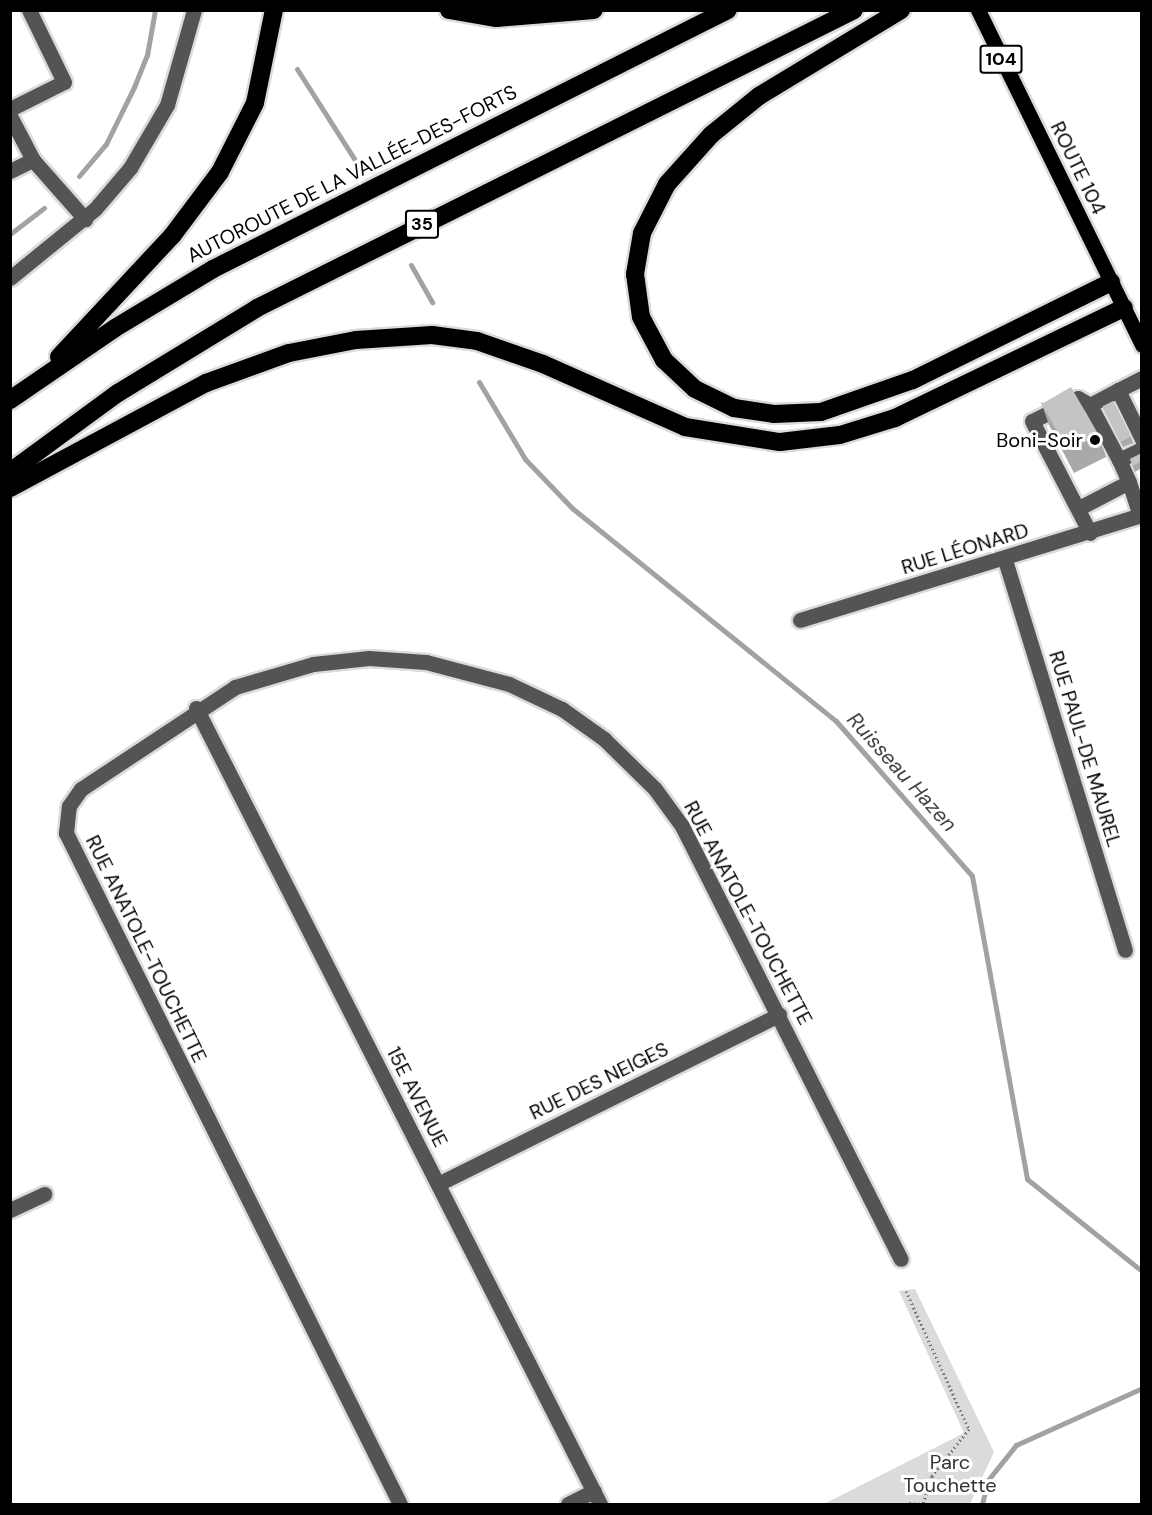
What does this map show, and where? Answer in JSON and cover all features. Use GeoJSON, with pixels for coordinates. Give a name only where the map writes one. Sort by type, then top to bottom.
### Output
{"type":"FeatureCollection","features":[{"type":"Feature","properties":{"kind":"highway"},"geometry":{"type":"LineString","coordinates":[[37,382],[172,236],[220,172],[255,103],[274,10]]}},
{"type":"Feature","properties":{"kind":"highway"},"geometry":{"type":"LineString","coordinates":[[449,10],[529,18],[594,10]]}},
{"type":"Feature","properties":{"kind":"highway","name":"AUTOROUTE DE LA VALLÉE-DES-FORTS"},"geometry":{"type":"LineString","coordinates":[[10,400],[213,269],[728,10]]}},
{"type":"Feature","properties":{"kind":"highway","name":"35"},"geometry":{"type":"LineString","coordinates":[[10,472],[118,393],[257,308],[855,10]]}},
{"type":"Feature","properties":{"kind":"highway"},"geometry":{"type":"LineString","coordinates":[[901,10],[759,96],[711,135],[667,184],[642,232],[635,274],[641,316],[664,360],[695,389],[734,408],[774,414],[821,412],[914,380],[1111,282]]}},
{"type":"Feature","properties":{"kind":"highway"},"geometry":{"type":"LineString","coordinates":[[10,488],[206,383],[280,356],[356,340],[406,335],[477,341],[543,364],[685,427],[780,441],[840,435],[895,418],[1124,308]]}},
{"type":"Feature","properties":{"kind":"main road","name":"ROUTE 104"},"geometry":{"type":"LineString","coordinates":[[978,10],[1142,345]]}},
{"type":"Feature","properties":{"kind":"street"},"geometry":{"type":"LineString","coordinates":[[10,109],[64,81],[29,10]]}},
{"type":"Feature","properties":{"kind":"street"},"geometry":{"type":"LineString","coordinates":[[10,278],[85,219],[120,182],[159,122],[181,67],[194,10]]}},
{"type":"Feature","properties":{"kind":"street"},"geometry":{"type":"LineString","coordinates":[[10,116],[33,160],[85,219]]}},
{"type":"Feature","properties":{"kind":"street"},"geometry":{"type":"LineString","coordinates":[[10,171],[33,160]]}},
{"type":"Feature","properties":{"kind":"street"},"geometry":{"type":"LineString","coordinates":[[1089,405],[1142,378]]}},
{"type":"Feature","properties":{"kind":"street"},"geometry":{"type":"LineString","coordinates":[[1118,390],[1142,439]]}},
{"type":"Feature","properties":{"kind":"street"},"geometry":{"type":"LineString","coordinates":[[1090,533],[1032,421],[1078,398],[1089,405],[1119,460],[1141,515]]}},
{"type":"Feature","properties":{"kind":"street"},"geometry":{"type":"LineString","coordinates":[[1119,460],[1142,449]]}},
{"type":"Feature","properties":{"kind":"street"},"geometry":{"type":"LineString","coordinates":[[1079,508],[1129,482]]}},
{"type":"Feature","properties":{"kind":"street","name":"RUE LÉONARD"},"geometry":{"type":"LineString","coordinates":[[800,620],[1005,560],[1141,515]]}},
{"type":"Feature","properties":{"kind":"street","name":"RUE PAUL-DE MAUREL"},"geometry":{"type":"LineString","coordinates":[[1005,560],[1125,950]]}},
{"type":"Feature","properties":{"kind":"street","name":"RUE ANATOLE-TOUCHETTE"},"geometry":{"type":"LineString","coordinates":[[400,1504],[68,840],[67,813],[81,789],[196,708],[279,672],[369,658],[475,672],[554,705],[618,751],[673,812],[779,1015],[901,1258]]}},
{"type":"Feature","properties":{"kind":"street","name":"15E AVENUE"},"geometry":{"type":"LineString","coordinates":[[196,708],[597,1498]]}},
{"type":"Feature","properties":{"kind":"street","name":"RUE DES NEIGES"},"geometry":{"type":"LineString","coordinates":[[438,1184],[779,1015]]}},
{"type":"Feature","properties":{"kind":"street"},"geometry":{"type":"LineString","coordinates":[[10,1210],[44,1194]]}},
{"type":"Feature","properties":{"kind":"street"},"geometry":{"type":"LineString","coordinates":[[568,1504],[597,1498]]}},
{"type":"Feature","properties":{"kind":"path"},"geometry":{"type":"LineString","coordinates":[[906,1291],[969,1429],[932,1476],[923,1504],[909,1503]]}},
{"type":"Feature","properties":{"kind":"green space","name":"Parc Touchette"},"geometry":{"type":"Polygon","coordinates":[[[915,1289],[994,1452],[970,1504],[824,1504],[964,1433],[899,1291],[915,1289]]]}},
{"type":"Feature","properties":{"kind":"building"},"geometry":{"type":"Polygon","coordinates":[[[1071,387],[1098,434],[1069,451],[1042,404],[1071,387]]]}},
{"type":"Feature","properties":{"kind":"building"},"geometry":{"type":"Polygon","coordinates":[[[1113,401],[1131,437],[1120,442],[1102,406],[1113,401]]]}},
{"type":"Feature","properties":{"kind":"building"},"geometry":{"type":"Polygon","coordinates":[[[1142,453],[1142,461],[1133,466],[1130,459],[1142,453]]]}},
{"type":"Feature","properties":{"kind":"waterway"},"geometry":{"type":"LineString","coordinates":[[79,176],[106,144],[134,87],[147,55],[155,10]]}},
{"type":"Feature","properties":{"kind":"waterway","name":"Ruisseau Hazen"},"geometry":{"type":"LineString","coordinates":[[297,69],[355,160]]}},
{"type":"Feature","properties":{"kind":"waterway"},"geometry":{"type":"LineString","coordinates":[[10,234],[44,208]]}},
{"type":"Feature","properties":{"kind":"waterway","name":"Ruisseau Hazen"},"geometry":{"type":"LineString","coordinates":[[411,265],[432,302]]}},
{"type":"Feature","properties":{"kind":"waterway","name":"Ruisseau Hazen"},"geometry":{"type":"LineString","coordinates":[[479,382],[525,459],[572,508],[836,721],[972,876],[1027,1179],[1142,1271]]}},
{"type":"Feature","properties":{"kind":"waterway","name":"Ruisseau Hazen"},"geometry":{"type":"LineString","coordinates":[[982,1504],[988,1480],[1016,1445],[1142,1388]]}},
{"type":"Feature","properties":{"kind":"place","name":"Boni-Soir"},"geometry":{"type":"Point","coordinates":[1095,440]}}]}
